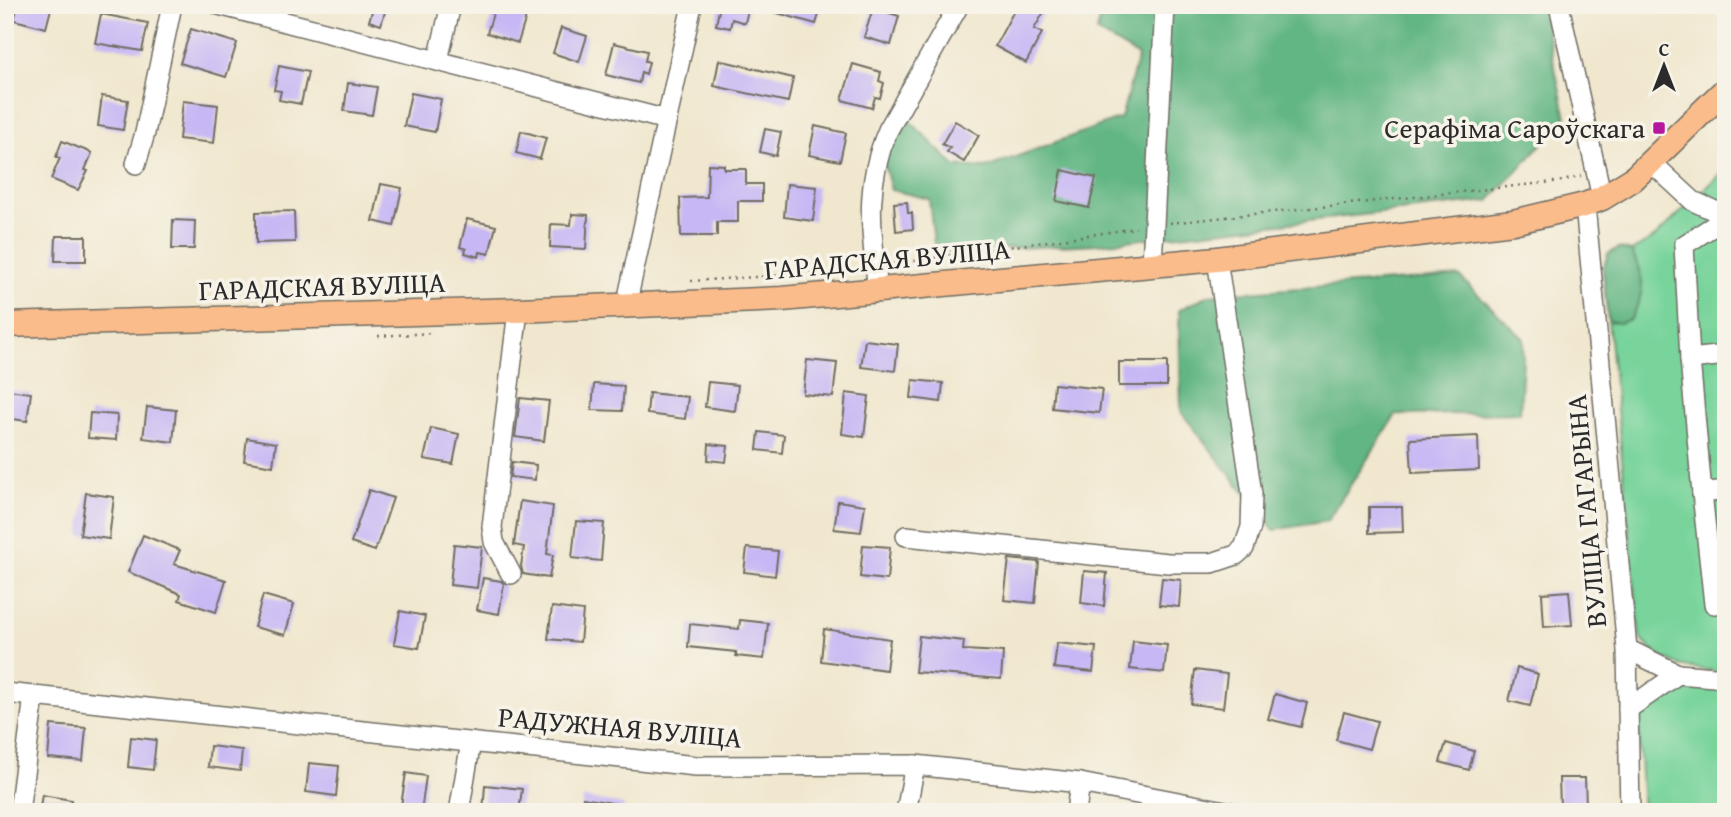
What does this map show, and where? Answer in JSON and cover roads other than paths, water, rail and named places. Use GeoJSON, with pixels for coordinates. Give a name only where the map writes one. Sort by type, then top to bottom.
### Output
{"type":"FeatureCollection","features":[{"type":"Feature","properties":{"kind":"main road","name":"ГАРАДСКАЯ ВУЛІЦА"},"geometry":{"type":"LineString","coordinates":[[5,325],[518,310],[782,299],[877,278],[1152,265],[1513,222],[1594,202],[1633,179],[1726,89]]}},
{"type":"Feature","properties":{"kind":"street"},"geometry":{"type":"LineString","coordinates":[[136,164],[172,5]]}},
{"type":"Feature","properties":{"kind":"street"},"geometry":{"type":"LineString","coordinates":[[438,60],[451,5]]}},
{"type":"Feature","properties":{"kind":"street"},"geometry":{"type":"LineString","coordinates":[[626,306],[692,5]]}},
{"type":"Feature","properties":{"kind":"street"},"geometry":{"type":"LineString","coordinates":[[877,278],[870,219],[871,193],[880,149],[888,130],[959,5]]}},
{"type":"Feature","properties":{"kind":"street"},"geometry":{"type":"LineString","coordinates":[[1152,265],[1166,5]]}},
{"type":"Feature","properties":{"kind":"street","name":"ВУЛІЦА ГАГАРЫНА"},"geometry":{"type":"LineString","coordinates":[[1559,5],[1596,172],[1594,202],[1627,649],[1630,812]]}},
{"type":"Feature","properties":{"kind":"street"},"geometry":{"type":"LineString","coordinates":[[224,6],[667,120]]}},
{"type":"Feature","properties":{"kind":"street"},"geometry":{"type":"LineString","coordinates":[[1651,163],[1693,201],[1726,217]]}},
{"type":"Feature","properties":{"kind":"street"},"geometry":{"type":"LineString","coordinates":[[1726,217],[1684,245],[1690,359],[1714,604],[1726,601]]}},
{"type":"Feature","properties":{"kind":"street"},"geometry":{"type":"LineString","coordinates":[[906,536],[1168,563],[1212,563],[1237,555],[1248,540],[1253,514],[1252,494],[1217,259]]}},
{"type":"Feature","properties":{"kind":"street"},"geometry":{"type":"LineString","coordinates":[[512,574],[494,542],[492,527],[518,310]]}},
{"type":"Feature","properties":{"kind":"street"},"geometry":{"type":"LineString","coordinates":[[1690,359],[1726,355]]}},
{"type":"Feature","properties":{"kind":"street"},"geometry":{"type":"LineString","coordinates":[[1702,493],[1726,490]]}},
{"type":"Feature","properties":{"kind":"street"},"geometry":{"type":"LineString","coordinates":[[1627,649],[1678,674],[1726,678]]}},
{"type":"Feature","properties":{"kind":"street"},"geometry":{"type":"LineString","coordinates":[[1628,709],[1678,674]]}},
{"type":"Feature","properties":{"kind":"street","name":"РАДУЖНАЯ ВУЛІЦА"},"geometry":{"type":"LineString","coordinates":[[5,693],[696,766],[915,765],[1080,783],[1230,812]]}},
{"type":"Feature","properties":{"kind":"street"},"geometry":{"type":"LineString","coordinates":[[19,812],[34,696]]}},
{"type":"Feature","properties":{"kind":"street"},"geometry":{"type":"LineString","coordinates":[[459,812],[471,742]]}},
{"type":"Feature","properties":{"kind":"street"},"geometry":{"type":"LineString","coordinates":[[906,812],[915,765]]}},
{"type":"Feature","properties":{"kind":"street"},"geometry":{"type":"LineString","coordinates":[[1076,812],[1080,783]]}},
{"type":"Feature","properties":{"kind":"place","name":"Серафіма Сароўскага"},"geometry":{"type":"Point","coordinates":[1659,128]}}]}
